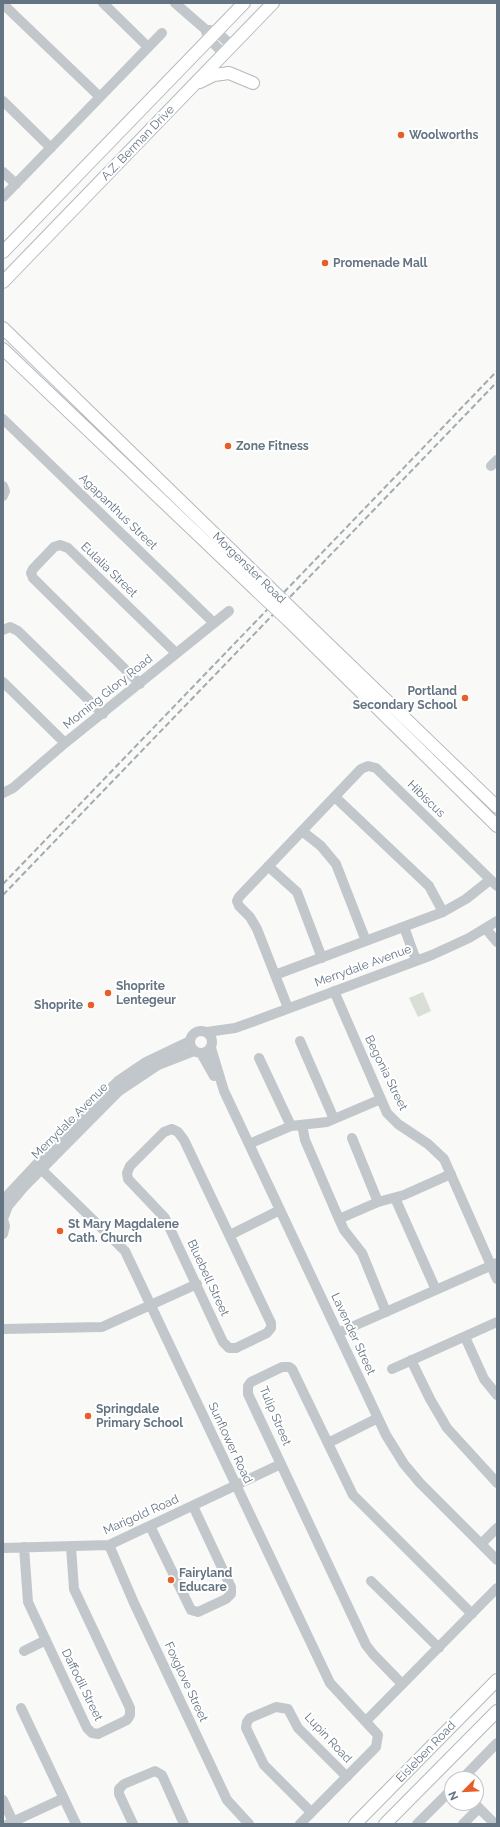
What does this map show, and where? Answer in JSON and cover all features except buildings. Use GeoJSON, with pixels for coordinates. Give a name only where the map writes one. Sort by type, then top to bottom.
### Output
{"type":"FeatureCollection","features":[{"type":"Feature","properties":{"kind":"main road","name":"A.Z. Berman Drive"},"geometry":{"type":"LineString","coordinates":[[3,252],[210,33],[244,3]]}},
{"type":"Feature","properties":{"kind":"main road","name":"A.Z. Berman Drive"},"geometry":{"type":"LineString","coordinates":[[3,282],[273,3]]}},
{"type":"Feature","properties":{"kind":"main road"},"geometry":{"type":"LineString","coordinates":[[192,87],[214,75],[229,73],[253,83]]}},
{"type":"Feature","properties":{"kind":"main road","name":"Morgenster Road"},"geometry":{"type":"LineString","coordinates":[[3,328],[293,618],[497,806]]}},
{"type":"Feature","properties":{"kind":"main road","name":"Morgenster Road"},"geometry":{"type":"LineString","coordinates":[[3,349],[261,587]]}},
{"type":"Feature","properties":{"kind":"main road","name":"Morgenster Road"},"geometry":{"type":"LineString","coordinates":[[293,618],[497,826]]}},
{"type":"Feature","properties":{"kind":"main road","name":"Eisleben Road"},"geometry":{"type":"LineString","coordinates":[[355,1824],[497,1680]]}},
{"type":"Feature","properties":{"kind":"main road","name":"Eisleben Road"},"geometry":{"type":"LineString","coordinates":[[385,1824],[497,1711]]}},
{"type":"Feature","properties":{"kind":"street"},"geometry":{"type":"LineString","coordinates":[[103,3],[148,47]]}},
{"type":"Feature","properties":{"kind":"street"},"geometry":{"type":"LineString","coordinates":[[175,3],[227,49]]}},
{"type":"Feature","properties":{"kind":"street"},"geometry":{"type":"LineString","coordinates":[[3,4],[100,97]]}},
{"type":"Feature","properties":{"kind":"street"},"geometry":{"type":"LineString","coordinates":[[3,197],[162,33]]}},
{"type":"Feature","properties":{"kind":"street"},"geometry":{"type":"LineString","coordinates":[[3,101],[51,148]]}},
{"type":"Feature","properties":{"kind":"street"},"geometry":{"type":"LineString","coordinates":[[3,172],[16,184]]}},
{"type":"Feature","properties":{"kind":"street","name":"Agapanthus Street"},"geometry":{"type":"LineString","coordinates":[[3,419],[214,624]]}},
{"type":"Feature","properties":{"kind":"street"},"geometry":{"type":"LineString","coordinates":[[3,486],[5,491],[3,496]]}},
{"type":"Feature","properties":{"kind":"street","name":"Eulalia Street"},"geometry":{"type":"LineString","coordinates":[[140,684],[33,578],[31,573],[33,569],[54,547],[60,545],[68,548],[176,653]]}},
{"type":"Feature","properties":{"kind":"street","name":"Morning Glory Road"},"geometry":{"type":"LineString","coordinates":[[3,793],[13,788],[176,653],[229,612]]}},
{"type":"Feature","properties":{"kind":"street"},"geometry":{"type":"LineString","coordinates":[[3,630],[10,627],[18,631],[103,714]]}},
{"type":"Feature","properties":{"kind":"street"},"geometry":{"type":"LineString","coordinates":[[3,682],[66,743]]}},
{"type":"Feature","properties":{"kind":"street","name":"Hibiscus"},"geometry":{"type":"LineString","coordinates":[[275,975],[443,912],[493,883],[376,768],[368,766],[361,769],[268,866],[237,901],[239,906],[257,929],[275,975],[288,1008]]}},
{"type":"Feature","properties":{"kind":"street"},"geometry":{"type":"LineString","coordinates":[[335,797],[430,886],[443,912]]}},
{"type":"Feature","properties":{"kind":"street"},"geometry":{"type":"LineString","coordinates":[[302,831],[321,846],[336,864],[366,941]]}},
{"type":"Feature","properties":{"kind":"street"},"geometry":{"type":"LineString","coordinates":[[268,866],[297,892],[322,958]]}},
{"type":"Feature","properties":{"kind":"street","name":"Merrydale Avenue"},"geometry":{"type":"LineString","coordinates":[[208,1032],[234,1028],[416,960],[457,944],[486,929],[497,921]]}},
{"type":"Feature","properties":{"kind":"street"},"geometry":{"type":"LineString","coordinates":[[404,927],[416,960]]}},
{"type":"Feature","properties":{"kind":"street"},"geometry":{"type":"LineString","coordinates":[[486,929],[497,942]]}},
{"type":"Feature","properties":{"kind":"street","name":"Begonia Street"},"geometry":{"type":"LineString","coordinates":[[334,991],[387,1113],[398,1124],[437,1150],[444,1159],[494,1264],[497,1279]]}},
{"type":"Feature","properties":{"kind":"street","name":"Merrydale Avenue"},"geometry":{"type":"LineString","coordinates":[[212,1046],[234,1028]]}},
{"type":"Feature","properties":{"kind":"street"},"geometry":{"type":"LineString","coordinates":[[195,1032],[208,1032],[212,1037],[212,1046],[198,1052],[190,1041],[195,1032]]}},
{"type":"Feature","properties":{"kind":"street","name":"Merrydale Avenue"},"geometry":{"type":"LineString","coordinates":[[3,1219],[8,1206],[118,1081],[136,1068],[190,1041]]}},
{"type":"Feature","properties":{"kind":"street"},"geometry":{"type":"LineString","coordinates":[[300,1041],[334,1119]]}},
{"type":"Feature","properties":{"kind":"street","name":"Lavender Street"},"geometry":{"type":"LineString","coordinates":[[212,1046],[224,1091]]}},
{"type":"Feature","properties":{"kind":"street","name":"Merrydale Avenue"},"geometry":{"type":"LineString","coordinates":[[3,1200],[97,1106],[150,1069],[166,1061],[198,1052]]}},
{"type":"Feature","properties":{"kind":"street","name":"Lavender Street"},"geometry":{"type":"LineString","coordinates":[[198,1052],[224,1091],[378,1418],[404,1464],[420,1483],[497,1560]]}},
{"type":"Feature","properties":{"kind":"street"},"geometry":{"type":"LineString","coordinates":[[260,1058],[290,1126]]}},
{"type":"Feature","properties":{"kind":"street"},"geometry":{"type":"LineString","coordinates":[[249,1144],[290,1126],[319,1124],[381,1099]]}},
{"type":"Feature","properties":{"kind":"street"},"geometry":{"type":"LineString","coordinates":[[302,1124],[309,1149],[339,1219],[344,1230],[362,1253],[386,1312]]}},
{"type":"Feature","properties":{"kind":"street","name":"Bluebell Street"},"geometry":{"type":"LineString","coordinates":[[175,1129],[182,1135],[230,1235],[269,1319],[271,1326],[269,1331],[236,1348],[229,1348],[223,1342],[196,1284],[165,1218],[128,1179],[127,1173],[130,1166],[164,1132],[175,1129]]}},
{"type":"Feature","properties":{"kind":"street"},"geometry":{"type":"LineString","coordinates":[[352,1138],[378,1202]]}},
{"type":"Feature","properties":{"kind":"street","name":"Sunflower Road"},"geometry":{"type":"LineString","coordinates":[[41,1169],[122,1247],[330,1683],[377,1732],[379,1739],[376,1747],[347,1776]]}},
{"type":"Feature","properties":{"kind":"street"},"geometry":{"type":"LineString","coordinates":[[339,1219],[378,1202],[395,1198],[451,1174]]}},
{"type":"Feature","properties":{"kind":"street"},"geometry":{"type":"LineString","coordinates":[[395,1198],[436,1290]]}},
{"type":"Feature","properties":{"kind":"street"},"geometry":{"type":"LineString","coordinates":[[230,1235],[280,1210]]}},
{"type":"Feature","properties":{"kind":"street"},"geometry":{"type":"LineString","coordinates":[[3,1219],[5,1226],[3,1234]]}},
{"type":"Feature","properties":{"kind":"street"},"geometry":{"type":"LineString","coordinates":[[338,1333],[494,1264]]}},
{"type":"Feature","properties":{"kind":"street"},"geometry":{"type":"LineString","coordinates":[[3,1329],[102,1327],[151,1306],[196,1284]]}},
{"type":"Feature","properties":{"kind":"street"},"geometry":{"type":"LineString","coordinates":[[392,1369],[497,1322]]}},
{"type":"Feature","properties":{"kind":"street"},"geometry":{"type":"LineString","coordinates":[[465,1337],[484,1379],[497,1395]]}},
{"type":"Feature","properties":{"kind":"street"},"geometry":{"type":"LineString","coordinates":[[412,1360],[447,1428],[497,1483]]}},
{"type":"Feature","properties":{"kind":"street","name":"Tulip Street"},"geometry":{"type":"LineString","coordinates":[[402,1684],[366,1645],[248,1394],[248,1388],[251,1382],[282,1367],[289,1367],[294,1372],[355,1498],[472,1614]]}},
{"type":"Feature","properties":{"kind":"street"},"geometry":{"type":"LineString","coordinates":[[328,1443],[378,1418]]}},
{"type":"Feature","properties":{"kind":"street","name":"Marigold Road"},"geometry":{"type":"LineString","coordinates":[[3,1548],[109,1545],[281,1464]]}},
{"type":"Feature","properties":{"kind":"street"},"geometry":{"type":"LineString","coordinates":[[150,1526],[188,1608],[193,1612],[198,1612],[220,1602],[231,1594],[231,1587],[193,1506]]}},
{"type":"Feature","properties":{"kind":"street"},"geometry":{"type":"LineString","coordinates":[[481,1544],[497,1528]]}},
{"type":"Feature","properties":{"kind":"street","name":"Foxglove Street"},"geometry":{"type":"LineString","coordinates":[[109,1545],[134,1603],[227,1800],[249,1824]]}},
{"type":"Feature","properties":{"kind":"street","name":"Daffodil Street"},"geometry":{"type":"LineString","coordinates":[[24,1547],[26,1596],[90,1731],[98,1734],[127,1720],[130,1715],[130,1708],[74,1589],[71,1547]]}},
{"type":"Feature","properties":{"kind":"street"},"geometry":{"type":"LineString","coordinates":[[371,1581],[439,1648]]}},
{"type":"Feature","properties":{"kind":"street"},"geometry":{"type":"LineString","coordinates":[[366,1721],[497,1588]]}},
{"type":"Feature","properties":{"kind":"street"},"geometry":{"type":"LineString","coordinates":[[24,1651],[46,1640]]}},
{"type":"Feature","properties":{"kind":"street","name":"Lupin Road"},"geometry":{"type":"LineString","coordinates":[[312,1812],[264,1765],[246,1728],[250,1718],[276,1707],[288,1709],[298,1728],[347,1776]]}},
{"type":"Feature","properties":{"kind":"street"},"geometry":{"type":"LineString","coordinates":[[22,1708],[76,1824]]}},
{"type":"Feature","properties":{"kind":"street"},"geometry":{"type":"LineString","coordinates":[[470,1771],[497,1743]]}},
{"type":"Feature","properties":{"kind":"street"},"geometry":{"type":"LineString","coordinates":[[133,1824],[119,1794],[119,1789],[124,1784],[155,1771],[162,1775],[184,1824]]}},
{"type":"Feature","properties":{"kind":"street"},"geometry":{"type":"LineString","coordinates":[[300,1824],[347,1776]]}},
{"type":"Feature","properties":{"kind":"street"},"geometry":{"type":"LineString","coordinates":[[417,1824],[444,1797]]}},
{"type":"Feature","properties":{"kind":"street"},"geometry":{"type":"LineString","coordinates":[[3,1800],[12,1823],[64,1798]]}},
{"type":"Feature","properties":{"kind":"street"},"geometry":{"type":"LineString","coordinates":[[463,1824],[473,1811]]}},
{"type":"Feature","properties":{"kind":"street"},"geometry":{"type":"LineString","coordinates":[[483,1811],[495,1824]]}},
{"type":"Feature","properties":{"kind":"shaded area"},"geometry":{"type":"Polygon","coordinates":[[[423,992],[431,1011],[418,1017],[409,998],[423,992]]]}},
{"type":"Feature","properties":{"kind":"railway"},"geometry":{"type":"LineString","coordinates":[[3,884],[497,371]]}},
{"type":"Feature","properties":{"kind":"railway"},"geometry":{"type":"LineString","coordinates":[[3,895],[497,382]]}},
{"type":"Feature","properties":{"kind":"place","name":"Woolworths"},"geometry":{"type":"Point","coordinates":[401,135]}},
{"type":"Feature","properties":{"kind":"place","name":"Promenade Mall"},"geometry":{"type":"Point","coordinates":[325,263]}},
{"type":"Feature","properties":{"kind":"place","name":"Zone Fitness"},"geometry":{"type":"Point","coordinates":[228,446]}},
{"type":"Feature","properties":{"kind":"place","name":"Portland Secondary School"},"geometry":{"type":"Point","coordinates":[465,698]}},
{"type":"Feature","properties":{"kind":"place","name":"Shoprite Lentegeur"},"geometry":{"type":"Point","coordinates":[108,993]}},
{"type":"Feature","properties":{"kind":"place","name":"Shoprite"},"geometry":{"type":"Point","coordinates":[91,1005]}},
{"type":"Feature","properties":{"kind":"place","name":"St Mary Magdalene Cath. Church"},"geometry":{"type":"Point","coordinates":[60,1231]}},
{"type":"Feature","properties":{"kind":"place","name":"Springdale Primary School"},"geometry":{"type":"Point","coordinates":[88,1416]}},
{"type":"Feature","properties":{"kind":"place","name":"Fairyland Educare"},"geometry":{"type":"Point","coordinates":[171,1580]}}]}
